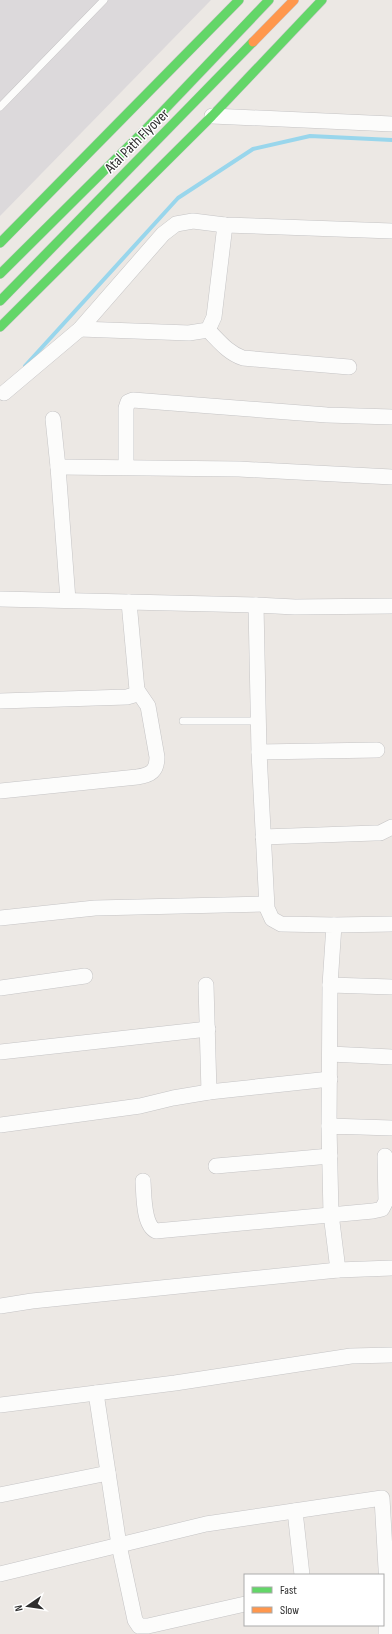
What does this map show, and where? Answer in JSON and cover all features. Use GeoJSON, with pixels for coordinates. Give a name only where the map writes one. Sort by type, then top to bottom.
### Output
{"type":"FeatureCollection","features":[{"type":"Feature","properties":{"kind":"main road"},"geometry":{"type":"LineString","coordinates":[[0,243],[239,0]]}},
{"type":"Feature","properties":{"kind":"main road","name":"Atal Path Flyover"},"geometry":{"type":"LineString","coordinates":[[0,274],[146,129],[269,0]]}},
{"type":"Feature","properties":{"kind":"main road","name":"Atal Path Flyover"},"geometry":{"type":"LineString","coordinates":[[0,301],[294,0]]}},
{"type":"Feature","properties":{"kind":"main road"},"geometry":{"type":"LineString","coordinates":[[0,327],[212,116],[322,0]]}},
{"type":"Feature","properties":{"kind":"street"},"geometry":{"type":"LineString","coordinates":[[212,116],[392,124]]}},
{"type":"Feature","properties":{"kind":"street"},"geometry":{"type":"LineString","coordinates":[[4,393],[80,329],[170,227],[186,221],[225,225],[392,230]]}},
{"type":"Feature","properties":{"kind":"street"},"geometry":{"type":"LineString","coordinates":[[208,330],[214,317],[225,225]]}},
{"type":"Feature","properties":{"kind":"street"},"geometry":{"type":"LineString","coordinates":[[80,329],[189,333],[208,330]]}},
{"type":"Feature","properties":{"kind":"street"},"geometry":{"type":"LineString","coordinates":[[208,330],[234,356],[349,367]]}},
{"type":"Feature","properties":{"kind":"street"},"geometry":{"type":"LineString","coordinates":[[126,467],[126,408],[128,402],[134,400],[327,415],[392,417]]}},
{"type":"Feature","properties":{"kind":"street"},"geometry":{"type":"LineString","coordinates":[[53,419],[68,600]]}},
{"type":"Feature","properties":{"kind":"street"},"geometry":{"type":"LineString","coordinates":[[58,467],[239,469],[392,477]]}},
{"type":"Feature","properties":{"kind":"street"},"geometry":{"type":"LineString","coordinates":[[0,599],[295,607],[392,606]]}},
{"type":"Feature","properties":{"kind":"street"},"geometry":{"type":"LineString","coordinates":[[0,791],[137,777],[150,774],[154,770],[157,764],[157,757],[148,706],[138,690],[129,602]]}},
{"type":"Feature","properties":{"kind":"street"},"geometry":{"type":"LineString","coordinates":[[256,605],[259,752],[266,904],[269,915],[275,922],[281,924],[392,924]]}},
{"type":"Feature","properties":{"kind":"street"},"geometry":{"type":"LineString","coordinates":[[0,701],[132,697],[138,690]]}},
{"type":"Feature","properties":{"kind":"street"},"geometry":{"type":"LineString","coordinates":[[259,752],[377,750]]}},
{"type":"Feature","properties":{"kind":"street"},"geometry":{"type":"LineString","coordinates":[[263,837],[375,834],[392,827]]}},
{"type":"Feature","properties":{"kind":"street"},"geometry":{"type":"LineString","coordinates":[[0,918],[95,908],[266,904]]}},
{"type":"Feature","properties":{"kind":"street"},"geometry":{"type":"LineString","coordinates":[[334,925],[330,985],[329,1126],[331,1214],[338,1270]]}},
{"type":"Feature","properties":{"kind":"street"},"geometry":{"type":"LineString","coordinates":[[0,988],[85,976]]}},
{"type":"Feature","properties":{"kind":"street"},"geometry":{"type":"LineString","coordinates":[[206,985],[209,1092]]}},
{"type":"Feature","properties":{"kind":"street"},"geometry":{"type":"LineString","coordinates":[[330,985],[392,987]]}},
{"type":"Feature","properties":{"kind":"street"},"geometry":{"type":"LineString","coordinates":[[0,1052],[208,1029]]}},
{"type":"Feature","properties":{"kind":"street"},"geometry":{"type":"LineString","coordinates":[[330,1054],[392,1057]]}},
{"type":"Feature","properties":{"kind":"street"},"geometry":{"type":"LineString","coordinates":[[0,1125],[140,1106],[173,1098],[209,1092],[330,1079]]}},
{"type":"Feature","properties":{"kind":"street"},"geometry":{"type":"LineString","coordinates":[[329,1126],[392,1128]]}},
{"type":"Feature","properties":{"kind":"street"},"geometry":{"type":"LineString","coordinates":[[216,1166],[330,1156]]}},
{"type":"Feature","properties":{"kind":"street"},"geometry":{"type":"LineString","coordinates":[[143,1181],[147,1218],[150,1227],[156,1231],[374,1211],[382,1209],[386,1201],[385,1156]]}},
{"type":"Feature","properties":{"kind":"street"},"geometry":{"type":"LineString","coordinates":[[0,1306],[32,1301],[338,1270],[392,1268]]}},
{"type":"Feature","properties":{"kind":"street"},"geometry":{"type":"LineString","coordinates":[[0,1405],[175,1383],[351,1356],[392,1356]]}},
{"type":"Feature","properties":{"kind":"street"},"geometry":{"type":"LineString","coordinates":[[96,1393],[119,1545],[136,1620],[139,1626],[148,1626],[244,1604]]}},
{"type":"Feature","properties":{"kind":"street"},"geometry":{"type":"LineString","coordinates":[[0,1495],[108,1473]]}},
{"type":"Feature","properties":{"kind":"street"},"geometry":{"type":"LineString","coordinates":[[0,1574],[206,1524],[382,1498],[387,1586],[386,1634]]}},
{"type":"Feature","properties":{"kind":"street"},"geometry":{"type":"LineString","coordinates":[[295,1511],[302,1574]]}},
{"type":"Feature","properties":{"kind":"lane"},"geometry":{"type":"LineString","coordinates":[[0,107],[104,0]]}},
{"type":"Feature","properties":{"kind":"lane"},"geometry":{"type":"LineString","coordinates":[[183,721],[258,722]]}},
{"type":"Feature","properties":{"kind":"shaded area"},"geometry":{"type":"Polygon","coordinates":[[[0,0],[211,0],[0,216],[0,0]]]}},
{"type":"Feature","properties":{"kind":"waterway"},"geometry":{"type":"LineString","coordinates":[[25,366],[178,198],[253,149],[310,136],[392,140]]}},
{"type":"Feature","properties":{"kind":"traffic: fast"},"geometry":{"type":"LineString","coordinates":[[0,243],[239,0]]}},
{"type":"Feature","properties":{"kind":"traffic: fast"},"geometry":{"type":"LineString","coordinates":[[0,274],[146,129],[269,0]]}},
{"type":"Feature","properties":{"kind":"traffic: fast"},"geometry":{"type":"LineString","coordinates":[[0,327],[212,116],[322,0]]}},
{"type":"Feature","properties":{"kind":"traffic: fast"},"geometry":{"type":"LineString","coordinates":[[0,301],[253,42]]}},
{"type":"Feature","properties":{"kind":"traffic: slow"},"geometry":{"type":"LineString","coordinates":[[253,42],[294,0]]}}]}
